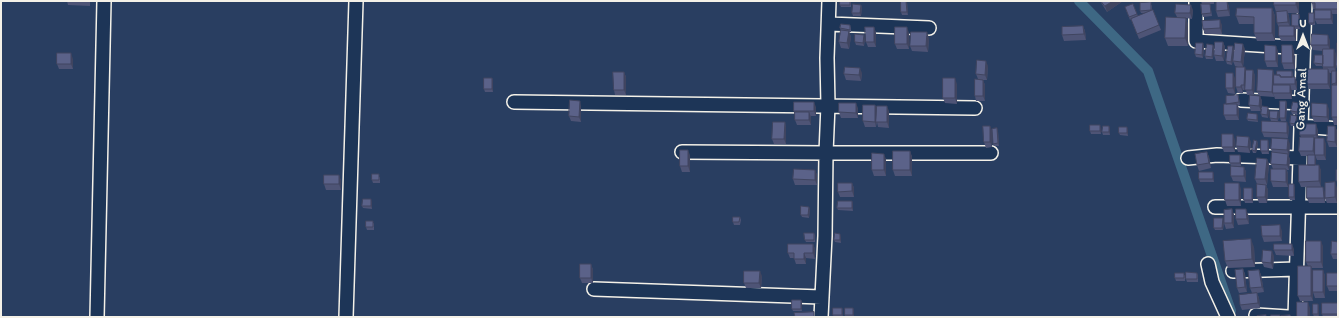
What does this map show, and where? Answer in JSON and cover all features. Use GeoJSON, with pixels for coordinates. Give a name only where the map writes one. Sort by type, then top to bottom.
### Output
{"type":"FeatureCollection","features":[{"type":"Feature","properties":{"kind":"street"},"geometry":{"type":"LineString","coordinates":[[97,317],[104,1]]}},
{"type":"Feature","properties":{"kind":"street"},"geometry":{"type":"LineString","coordinates":[[346,317],[356,1]]}},
{"type":"Feature","properties":{"kind":"street"},"geometry":{"type":"LineString","coordinates":[[821,317],[825,236],[828,105],[828,1]]}},
{"type":"Feature","properties":{"kind":"street"},"geometry":{"type":"LineString","coordinates":[[1196,1],[1196,41],[1304,48]]}},
{"type":"Feature","properties":{"kind":"street","name":"Gang Amal"},"geometry":{"type":"LineString","coordinates":[[1294,317],[1305,1]]}},
{"type":"Feature","properties":{"kind":"street"},"geometry":{"type":"LineString","coordinates":[[829,24],[929,28]]}},
{"type":"Feature","properties":{"kind":"street"},"geometry":{"type":"LineString","coordinates":[[1241,100],[1302,103]]}},
{"type":"Feature","properties":{"kind":"street"},"geometry":{"type":"LineString","coordinates":[[514,102],[975,108]]}},
{"type":"Feature","properties":{"kind":"street"},"geometry":{"type":"LineString","coordinates":[[1301,126],[1338,128]]}},
{"type":"Feature","properties":{"kind":"street"},"geometry":{"type":"LineString","coordinates":[[682,152],[826,154],[990,152]]}},
{"type":"Feature","properties":{"kind":"street"},"geometry":{"type":"LineString","coordinates":[[1188,158],[1217,155],[1300,158]]}},
{"type":"Feature","properties":{"kind":"street"},"geometry":{"type":"LineString","coordinates":[[1215,207],[1338,207]]}},
{"type":"Feature","properties":{"kind":"street"},"geometry":{"type":"LineString","coordinates":[[1208,264],[1212,282],[1228,317]]}},
{"type":"Feature","properties":{"kind":"street"},"geometry":{"type":"LineString","coordinates":[[1233,271],[1296,270]]}},
{"type":"Feature","properties":{"kind":"street"},"geometry":{"type":"LineString","coordinates":[[594,290],[821,297]]}},
{"type":"Feature","properties":{"kind":"street"},"geometry":{"type":"LineString","coordinates":[[1256,315],[1294,317]]}},
{"type":"Feature","properties":{"kind":"building"},"geometry":{"type":"Polygon","coordinates":[[[840,1],[850,1],[850,5],[840,5],[840,1]]]}},
{"type":"Feature","properties":{"kind":"building"},"geometry":{"type":"Polygon","coordinates":[[[901,1],[906,1],[907,12],[901,12],[901,1]]]}},
{"type":"Feature","properties":{"kind":"building"},"geometry":{"type":"Polygon","coordinates":[[[1101,1],[1113,1],[1105,6],[1101,1]]]}},
{"type":"Feature","properties":{"kind":"building"},"geometry":{"type":"Polygon","coordinates":[[[1227,1],[1228,10],[1216,11],[1216,2],[1227,1]]]}},
{"type":"Feature","properties":{"kind":"building"},"geometry":{"type":"Polygon","coordinates":[[[1274,1],[1296,1],[1296,5],[1274,5],[1274,1]]]}},
{"type":"Feature","properties":{"kind":"building"},"geometry":{"type":"Polygon","coordinates":[[[1311,1],[1337,1],[1338,9],[1315,9],[1315,3],[1312,3],[1311,1]]]}},
{"type":"Feature","properties":{"kind":"building"},"geometry":{"type":"Polygon","coordinates":[[[1151,2],[1151,10],[1140,11],[1140,3],[1151,2]]]}},
{"type":"Feature","properties":{"kind":"building"},"geometry":{"type":"Polygon","coordinates":[[[853,4],[861,5],[860,13],[852,13],[853,4]]]}},
{"type":"Feature","properties":{"kind":"building"},"geometry":{"type":"Polygon","coordinates":[[[1133,4],[1137,14],[1129,17],[1125,7],[1133,4]]]}},
{"type":"Feature","properties":{"kind":"building"},"geometry":{"type":"Polygon","coordinates":[[[1176,4],[1191,5],[1190,13],[1175,13],[1176,4]]]}},
{"type":"Feature","properties":{"kind":"building"},"geometry":{"type":"Polygon","coordinates":[[[1201,4],[1210,4],[1211,13],[1202,14],[1201,4]]]}},
{"type":"Feature","properties":{"kind":"building"},"geometry":{"type":"Polygon","coordinates":[[[1237,8],[1272,8],[1272,33],[1254,33],[1254,17],[1236,16],[1237,8]]]}},
{"type":"Feature","properties":{"kind":"building"},"geometry":{"type":"Polygon","coordinates":[[[1153,10],[1159,25],[1137,34],[1131,19],[1153,10]]]}},
{"type":"Feature","properties":{"kind":"building"},"geometry":{"type":"Polygon","coordinates":[[[1315,10],[1331,10],[1331,19],[1315,19],[1315,10]]]}},
{"type":"Feature","properties":{"kind":"building"},"geometry":{"type":"Polygon","coordinates":[[[1287,11],[1288,22],[1277,23],[1276,12],[1287,11]]]}},
{"type":"Feature","properties":{"kind":"building"},"geometry":{"type":"Polygon","coordinates":[[[1309,13],[1314,13],[1314,23],[1309,23],[1309,13]]]}},
{"type":"Feature","properties":{"kind":"building"},"geometry":{"type":"Polygon","coordinates":[[[1292,14],[1299,14],[1299,26],[1292,26],[1292,14]]]}},
{"type":"Feature","properties":{"kind":"building"},"geometry":{"type":"Polygon","coordinates":[[[1166,17],[1186,18],[1185,38],[1165,38],[1166,17]]]}},
{"type":"Feature","properties":{"kind":"building"},"geometry":{"type":"Polygon","coordinates":[[[1220,20],[1220,28],[1203,29],[1202,21],[1220,20]]]}},
{"type":"Feature","properties":{"kind":"building"},"geometry":{"type":"Polygon","coordinates":[[[841,24],[850,25],[850,30],[840,28],[841,24]]]}},
{"type":"Feature","properties":{"kind":"building"},"geometry":{"type":"Polygon","coordinates":[[[1083,26],[1084,34],[1062,35],[1062,27],[1083,26]]]}},
{"type":"Feature","properties":{"kind":"building"},"geometry":{"type":"Polygon","coordinates":[[[1279,26],[1294,26],[1294,36],[1279,36],[1279,26]]]}},
{"type":"Feature","properties":{"kind":"building"},"geometry":{"type":"Polygon","coordinates":[[[865,27],[874,27],[874,42],[866,42],[865,27]]]}},
{"type":"Feature","properties":{"kind":"building"},"geometry":{"type":"Polygon","coordinates":[[[895,27],[907,27],[907,44],[895,44],[895,27]]]}},
{"type":"Feature","properties":{"kind":"building"},"geometry":{"type":"Polygon","coordinates":[[[841,30],[849,31],[847,43],[839,42],[841,30]]]}},
{"type":"Feature","properties":{"kind":"building"},"geometry":{"type":"Polygon","coordinates":[[[911,32],[927,32],[926,46],[910,46],[911,32]]]}},
{"type":"Feature","properties":{"kind":"building"},"geometry":{"type":"Polygon","coordinates":[[[855,34],[864,35],[863,43],[855,42],[855,34]]]}},
{"type":"Feature","properties":{"kind":"building"},"geometry":{"type":"Polygon","coordinates":[[[1312,34],[1328,35],[1328,45],[1311,45],[1312,34]]]}},
{"type":"Feature","properties":{"kind":"building"},"geometry":{"type":"Polygon","coordinates":[[[1215,42],[1223,42],[1222,56],[1214,55],[1215,42]]]}},
{"type":"Feature","properties":{"kind":"building"},"geometry":{"type":"Polygon","coordinates":[[[1196,43],[1203,43],[1202,55],[1195,54],[1196,43]]]}},
{"type":"Feature","properties":{"kind":"building"},"geometry":{"type":"Polygon","coordinates":[[[1235,43],[1243,44],[1241,62],[1233,61],[1235,43]]]}},
{"type":"Feature","properties":{"kind":"building"},"geometry":{"type":"Polygon","coordinates":[[[1337,43],[1338,66],[1336,66],[1337,43]]]}},
{"type":"Feature","properties":{"kind":"building"},"geometry":{"type":"Polygon","coordinates":[[[1207,44],[1213,45],[1212,57],[1205,56],[1207,44]]]}},
{"type":"Feature","properties":{"kind":"building"},"geometry":{"type":"Polygon","coordinates":[[[1265,45],[1276,46],[1276,61],[1265,61],[1265,45]]]}},
{"type":"Feature","properties":{"kind":"building"},"geometry":{"type":"Polygon","coordinates":[[[1282,45],[1292,45],[1293,63],[1282,63],[1282,45]]]}},
{"type":"Feature","properties":{"kind":"building"},"geometry":{"type":"Polygon","coordinates":[[[1228,46],[1233,46],[1231,62],[1226,61],[1228,46]]]}},
{"type":"Feature","properties":{"kind":"building"},"geometry":{"type":"Polygon","coordinates":[[[1323,49],[1334,49],[1334,67],[1323,67],[1323,49]]]}},
{"type":"Feature","properties":{"kind":"building"},"geometry":{"type":"Polygon","coordinates":[[[57,53],[71,53],[71,64],[57,64],[57,53]]]}},
{"type":"Feature","properties":{"kind":"building"},"geometry":{"type":"Polygon","coordinates":[[[1315,55],[1323,55],[1323,64],[1314,63],[1315,55]]]}},
{"type":"Feature","properties":{"kind":"building"},"geometry":{"type":"Polygon","coordinates":[[[977,60],[986,61],[985,75],[976,74],[977,60]]]}},
{"type":"Feature","properties":{"kind":"building"},"geometry":{"type":"Polygon","coordinates":[[[845,67],[860,68],[859,75],[844,74],[845,67]]]}},
{"type":"Feature","properties":{"kind":"building"},"geometry":{"type":"Polygon","coordinates":[[[1236,67],[1245,67],[1244,85],[1241,85],[1241,87],[1236,87],[1236,67]]]}},
{"type":"Feature","properties":{"kind":"building"},"geometry":{"type":"Polygon","coordinates":[[[1258,69],[1273,70],[1272,92],[1257,91],[1258,69]]]}},
{"type":"Feature","properties":{"kind":"building"},"geometry":{"type":"Polygon","coordinates":[[[1308,69],[1328,69],[1328,84],[1307,84],[1308,69]]]}},
{"type":"Feature","properties":{"kind":"building"},"geometry":{"type":"Polygon","coordinates":[[[1246,70],[1253,70],[1252,90],[1245,90],[1246,70]]]}},
{"type":"Feature","properties":{"kind":"building"},"geometry":{"type":"Polygon","coordinates":[[[1277,71],[1292,71],[1292,77],[1281,77],[1280,75],[1277,75],[1277,71]]]}},
{"type":"Feature","properties":{"kind":"building"},"geometry":{"type":"Polygon","coordinates":[[[1332,71],[1336,71],[1336,83],[1332,84],[1332,71]]]}},
{"type":"Feature","properties":{"kind":"building"},"geometry":{"type":"Polygon","coordinates":[[[613,72],[624,72],[624,90],[614,90],[613,72]]]}},
{"type":"Feature","properties":{"kind":"building"},"geometry":{"type":"Polygon","coordinates":[[[1226,73],[1233,73],[1233,88],[1226,88],[1226,73]]]}},
{"type":"Feature","properties":{"kind":"building"},"geometry":{"type":"Polygon","coordinates":[[[1274,75],[1280,75],[1280,77],[1295,77],[1295,84],[1274,84],[1274,75]]]}},
{"type":"Feature","properties":{"kind":"building"},"geometry":{"type":"Polygon","coordinates":[[[484,78],[492,78],[492,89],[484,89],[484,78]]]}},
{"type":"Feature","properties":{"kind":"building"},"geometry":{"type":"Polygon","coordinates":[[[943,78],[955,78],[955,98],[943,98],[943,78]]]}},
{"type":"Feature","properties":{"kind":"building"},"geometry":{"type":"Polygon","coordinates":[[[975,79],[983,80],[983,96],[975,96],[975,79]]]}},
{"type":"Feature","properties":{"kind":"building"},"geometry":{"type":"Polygon","coordinates":[[[1273,85],[1290,85],[1290,93],[1273,93],[1273,85]]]}},
{"type":"Feature","properties":{"kind":"building"},"geometry":{"type":"Polygon","coordinates":[[[1332,85],[1338,85],[1338,117],[1332,117],[1332,85]]]}},
{"type":"Feature","properties":{"kind":"building"},"geometry":{"type":"Polygon","coordinates":[[[1238,95],[1239,102],[1226,104],[1226,96],[1238,95]]]}},
{"type":"Feature","properties":{"kind":"building"},"geometry":{"type":"Polygon","coordinates":[[[1250,95],[1260,96],[1259,106],[1249,105],[1250,95]]]}},
{"type":"Feature","properties":{"kind":"building"},"geometry":{"type":"Polygon","coordinates":[[[570,100],[580,101],[579,117],[569,116],[570,100]]]}},
{"type":"Feature","properties":{"kind":"building"},"geometry":{"type":"Polygon","coordinates":[[[1280,101],[1286,101],[1285,118],[1280,118],[1280,101]]]}},
{"type":"Feature","properties":{"kind":"building"},"geometry":{"type":"Polygon","coordinates":[[[794,102],[814,102],[814,111],[794,111],[794,102]]]}},
{"type":"Feature","properties":{"kind":"building"},"geometry":{"type":"Polygon","coordinates":[[[1293,102],[1299,103],[1297,112],[1291,111],[1293,102]]]}},
{"type":"Feature","properties":{"kind":"building"},"geometry":{"type":"Polygon","coordinates":[[[839,103],[856,103],[856,113],[839,112],[839,103]]]}},
{"type":"Feature","properties":{"kind":"building"},"geometry":{"type":"Polygon","coordinates":[[[1312,103],[1327,104],[1327,117],[1312,116],[1312,103]]]}},
{"type":"Feature","properties":{"kind":"building"},"geometry":{"type":"Polygon","coordinates":[[[1224,104],[1237,104],[1237,115],[1224,115],[1224,104]]]}},
{"type":"Feature","properties":{"kind":"building"},"geometry":{"type":"Polygon","coordinates":[[[863,105],[875,105],[875,122],[863,121],[863,105]]]}},
{"type":"Feature","properties":{"kind":"building"},"geometry":{"type":"Polygon","coordinates":[[[877,106],[887,106],[887,122],[876,122],[877,106]]]}},
{"type":"Feature","properties":{"kind":"building"},"geometry":{"type":"Polygon","coordinates":[[[1262,106],[1268,107],[1267,115],[1261,114],[1262,106]]]}},
{"type":"Feature","properties":{"kind":"building"},"geometry":{"type":"Polygon","coordinates":[[[1270,111],[1278,111],[1277,119],[1270,118],[1270,111]]]}},
{"type":"Feature","properties":{"kind":"building"},"geometry":{"type":"Polygon","coordinates":[[[795,112],[809,112],[809,120],[795,120],[795,112]]]}},
{"type":"Feature","properties":{"kind":"building"},"geometry":{"type":"Polygon","coordinates":[[[1248,113],[1257,114],[1257,120],[1247,119],[1248,113]]]}},
{"type":"Feature","properties":{"kind":"building"},"geometry":{"type":"Polygon","coordinates":[[[1291,115],[1297,116],[1295,124],[1290,123],[1291,115]]]}},
{"type":"Feature","properties":{"kind":"building"},"geometry":{"type":"Polygon","coordinates":[[[1262,121],[1287,122],[1287,133],[1262,132],[1262,121]]]}},
{"type":"Feature","properties":{"kind":"building"},"geometry":{"type":"Polygon","coordinates":[[[773,122],[785,122],[784,139],[772,139],[773,122]]]}},
{"type":"Feature","properties":{"kind":"building"},"geometry":{"type":"Polygon","coordinates":[[[1300,124],[1316,124],[1316,135],[1300,135],[1300,124]]]}},
{"type":"Feature","properties":{"kind":"building"},"geometry":{"type":"Polygon","coordinates":[[[1090,125],[1100,125],[1100,131],[1090,131],[1090,125]]]}},
{"type":"Feature","properties":{"kind":"building"},"geometry":{"type":"Polygon","coordinates":[[[983,126],[990,126],[990,142],[984,142],[983,126]]]}},
{"type":"Feature","properties":{"kind":"building"},"geometry":{"type":"Polygon","coordinates":[[[1103,126],[1109,126],[1109,132],[1102,132],[1103,126]]]}},
{"type":"Feature","properties":{"kind":"building"},"geometry":{"type":"Polygon","coordinates":[[[1328,126],[1335,126],[1335,142],[1327,141],[1328,126]]]}},
{"type":"Feature","properties":{"kind":"building"},"geometry":{"type":"Polygon","coordinates":[[[1119,127],[1127,127],[1127,133],[1119,133],[1119,127]]]}},
{"type":"Feature","properties":{"kind":"building"},"geometry":{"type":"Polygon","coordinates":[[[997,128],[998,143],[993,144],[992,129],[997,128]]]}},
{"type":"Feature","properties":{"kind":"building"},"geometry":{"type":"Polygon","coordinates":[[[1222,134],[1233,134],[1233,147],[1222,147],[1222,134]]]}},
{"type":"Feature","properties":{"kind":"building"},"geometry":{"type":"Polygon","coordinates":[[[1237,136],[1249,137],[1248,147],[1236,146],[1237,136]]]}},
{"type":"Feature","properties":{"kind":"building"},"geometry":{"type":"Polygon","coordinates":[[[1300,137],[1314,137],[1313,151],[1299,151],[1300,137]]]}},
{"type":"Feature","properties":{"kind":"building"},"geometry":{"type":"Polygon","coordinates":[[[1272,138],[1288,139],[1287,150],[1271,149],[1272,138]]]}},
{"type":"Feature","properties":{"kind":"building"},"geometry":{"type":"Polygon","coordinates":[[[1315,138],[1324,138],[1324,155],[1315,155],[1315,138]]]}},
{"type":"Feature","properties":{"kind":"building"},"geometry":{"type":"Polygon","coordinates":[[[1254,140],[1257,141],[1255,151],[1252,150],[1254,140]]]}},
{"type":"Feature","properties":{"kind":"building"},"geometry":{"type":"Polygon","coordinates":[[[1261,140],[1268,140],[1268,151],[1261,151],[1261,140]]]}},
{"type":"Feature","properties":{"kind":"building"},"geometry":{"type":"Polygon","coordinates":[[[680,150],[688,150],[688,166],[680,166],[680,150]]]}},
{"type":"Feature","properties":{"kind":"building"},"geometry":{"type":"Polygon","coordinates":[[[893,151],[910,151],[910,170],[893,170],[893,151]]]}},
{"type":"Feature","properties":{"kind":"building"},"geometry":{"type":"Polygon","coordinates":[[[1207,152],[1209,163],[1197,165],[1195,154],[1207,152]]]}},
{"type":"Feature","properties":{"kind":"building"},"geometry":{"type":"Polygon","coordinates":[[[1272,152],[1288,154],[1287,165],[1271,164],[1272,152]]]}},
{"type":"Feature","properties":{"kind":"building"},"geometry":{"type":"Polygon","coordinates":[[[872,153],[884,154],[884,170],[872,170],[872,153]]]}},
{"type":"Feature","properties":{"kind":"building"},"geometry":{"type":"Polygon","coordinates":[[[1230,155],[1240,155],[1240,163],[1230,163],[1230,155]]]}},
{"type":"Feature","properties":{"kind":"building"},"geometry":{"type":"Polygon","coordinates":[[[1308,155],[1315,155],[1315,165],[1308,165],[1308,155]]]}},
{"type":"Feature","properties":{"kind":"building"},"geometry":{"type":"Polygon","coordinates":[[[1257,158],[1267,159],[1265,179],[1255,179],[1257,158]]]}},
{"type":"Feature","properties":{"kind":"building"},"geometry":{"type":"Polygon","coordinates":[[[1299,165],[1319,165],[1319,181],[1299,182],[1299,165]]]}},
{"type":"Feature","properties":{"kind":"building"},"geometry":{"type":"Polygon","coordinates":[[[1231,166],[1244,167],[1244,176],[1231,176],[1231,166]]]}},
{"type":"Feature","properties":{"kind":"building"},"geometry":{"type":"Polygon","coordinates":[[[794,169],[815,170],[815,180],[793,179],[794,169]]]}},
{"type":"Feature","properties":{"kind":"building"},"geometry":{"type":"Polygon","coordinates":[[[1271,169],[1286,169],[1286,182],[1271,181],[1271,169]]]}},
{"type":"Feature","properties":{"kind":"building"},"geometry":{"type":"Polygon","coordinates":[[[1338,169],[1338,181],[1336,181],[1336,170],[1338,169]]]}},
{"type":"Feature","properties":{"kind":"building"},"geometry":{"type":"Polygon","coordinates":[[[1199,172],[1213,172],[1213,179],[1199,179],[1199,172]]]}},
{"type":"Feature","properties":{"kind":"building"},"geometry":{"type":"Polygon","coordinates":[[[372,174],[379,174],[379,180],[372,180],[372,174]]]}},
{"type":"Feature","properties":{"kind":"building"},"geometry":{"type":"Polygon","coordinates":[[[324,175],[339,175],[339,184],[324,184],[324,175]]]}},
{"type":"Feature","properties":{"kind":"building"},"geometry":{"type":"Polygon","coordinates":[[[1335,182],[1335,197],[1325,198],[1325,183],[1335,182]]]}},
{"type":"Feature","properties":{"kind":"building"},"geometry":{"type":"Polygon","coordinates":[[[838,183],[852,183],[852,191],[838,192],[838,183]]]}},
{"type":"Feature","properties":{"kind":"building"},"geometry":{"type":"Polygon","coordinates":[[[1225,183],[1239,183],[1239,200],[1225,200],[1225,183]]]}},
{"type":"Feature","properties":{"kind":"building"},"geometry":{"type":"Polygon","coordinates":[[[1257,184],[1266,185],[1265,197],[1257,197],[1257,184]]]}},
{"type":"Feature","properties":{"kind":"building"},"geometry":{"type":"Polygon","coordinates":[[[1289,184],[1294,184],[1294,197],[1289,197],[1289,184]]]}},
{"type":"Feature","properties":{"kind":"building"},"geometry":{"type":"Polygon","coordinates":[[[1307,187],[1323,187],[1324,198],[1307,198],[1307,187]]]}},
{"type":"Feature","properties":{"kind":"building"},"geometry":{"type":"Polygon","coordinates":[[[1244,188],[1252,188],[1252,200],[1244,200],[1244,188]]]}},
{"type":"Feature","properties":{"kind":"building"},"geometry":{"type":"Polygon","coordinates":[[[363,199],[371,199],[371,206],[362,206],[363,199]]]}},
{"type":"Feature","properties":{"kind":"building"},"geometry":{"type":"Polygon","coordinates":[[[838,201],[852,201],[852,208],[837,208],[838,201]]]}},
{"type":"Feature","properties":{"kind":"building"},"geometry":{"type":"Polygon","coordinates":[[[801,206],[809,207],[808,215],[801,215],[801,206]]]}},
{"type":"Feature","properties":{"kind":"building"},"geometry":{"type":"Polygon","coordinates":[[[1232,209],[1232,223],[1224,223],[1224,210],[1232,209]]]}},
{"type":"Feature","properties":{"kind":"building"},"geometry":{"type":"Polygon","coordinates":[[[1236,209],[1246,209],[1247,219],[1236,219],[1236,209]]]}},
{"type":"Feature","properties":{"kind":"building"},"geometry":{"type":"Polygon","coordinates":[[[733,217],[740,217],[739,222],[733,222],[733,217]]]}},
{"type":"Feature","properties":{"kind":"building"},"geometry":{"type":"Polygon","coordinates":[[[1214,218],[1223,218],[1222,228],[1214,228],[1214,218]]]}},
{"type":"Feature","properties":{"kind":"building"},"geometry":{"type":"Polygon","coordinates":[[[366,221],[373,221],[373,227],[366,227],[366,221]]]}},
{"type":"Feature","properties":{"kind":"building"},"geometry":{"type":"Polygon","coordinates":[[[1280,225],[1280,236],[1262,236],[1261,226],[1280,225]]]}},
{"type":"Feature","properties":{"kind":"building"},"geometry":{"type":"Polygon","coordinates":[[[804,233],[814,233],[814,240],[805,240],[804,233]]]}},
{"type":"Feature","properties":{"kind":"building"},"geometry":{"type":"Polygon","coordinates":[[[835,233],[840,234],[840,240],[834,240],[835,233]]]}},
{"type":"Feature","properties":{"kind":"building"},"geometry":{"type":"Polygon","coordinates":[[[1251,239],[1252,259],[1225,261],[1223,241],[1251,239]]]}},
{"type":"Feature","properties":{"kind":"building"},"geometry":{"type":"Polygon","coordinates":[[[1306,241],[1321,241],[1321,262],[1306,262],[1306,241]]]}},
{"type":"Feature","properties":{"kind":"building"},"geometry":{"type":"Polygon","coordinates":[[[1332,241],[1338,242],[1338,254],[1331,254],[1332,241]]]}},
{"type":"Feature","properties":{"kind":"building"},"geometry":{"type":"Polygon","coordinates":[[[788,244],[813,244],[813,253],[804,253],[804,259],[794,259],[794,253],[788,253],[788,244]]]}},
{"type":"Feature","properties":{"kind":"building"},"geometry":{"type":"Polygon","coordinates":[[[1274,244],[1292,244],[1292,250],[1274,250],[1274,244]]]}},
{"type":"Feature","properties":{"kind":"building"},"geometry":{"type":"Polygon","coordinates":[[[1263,250],[1272,251],[1271,263],[1262,262],[1263,250]]]}},
{"type":"Feature","properties":{"kind":"building"},"geometry":{"type":"Polygon","coordinates":[[[580,264],[591,264],[591,278],[580,278],[580,264]]]}},
{"type":"Feature","properties":{"kind":"building"},"geometry":{"type":"Polygon","coordinates":[[[1298,266],[1311,266],[1311,296],[1298,296],[1298,266]]]}},
{"type":"Feature","properties":{"kind":"building"},"geometry":{"type":"Polygon","coordinates":[[[1243,269],[1245,287],[1237,288],[1235,270],[1243,269]]]}},
{"type":"Feature","properties":{"kind":"building"},"geometry":{"type":"Polygon","coordinates":[[[1259,270],[1262,287],[1250,288],[1248,271],[1259,270]]]}},
{"type":"Feature","properties":{"kind":"building"},"geometry":{"type":"Polygon","coordinates":[[[1313,270],[1323,270],[1323,292],[1313,292],[1313,270]]]}},
{"type":"Feature","properties":{"kind":"building"},"geometry":{"type":"Polygon","coordinates":[[[744,271],[760,271],[759,283],[744,283],[744,271]]]}},
{"type":"Feature","properties":{"kind":"building"},"geometry":{"type":"Polygon","coordinates":[[[1186,272],[1197,273],[1197,279],[1186,279],[1186,272]]]}},
{"type":"Feature","properties":{"kind":"building"},"geometry":{"type":"Polygon","coordinates":[[[1175,273],[1184,273],[1184,278],[1175,278],[1175,273]]]}},
{"type":"Feature","properties":{"kind":"building"},"geometry":{"type":"Polygon","coordinates":[[[1327,273],[1338,273],[1338,286],[1327,286],[1327,273]]]}},
{"type":"Feature","properties":{"kind":"building"},"geometry":{"type":"Polygon","coordinates":[[[1257,293],[1258,303],[1240,305],[1239,295],[1257,293]]]}},
{"type":"Feature","properties":{"kind":"building"},"geometry":{"type":"Polygon","coordinates":[[[792,300],[801,300],[801,309],[792,309],[792,300]]]}},
{"type":"Feature","properties":{"kind":"building"},"geometry":{"type":"Polygon","coordinates":[[[1297,302],[1308,302],[1308,317],[1297,317],[1297,302]]]}},
{"type":"Feature","properties":{"kind":"building"},"geometry":{"type":"Polygon","coordinates":[[[1322,303],[1338,303],[1338,314],[1322,314],[1322,303]]]}},
{"type":"Feature","properties":{"kind":"building"},"geometry":{"type":"Polygon","coordinates":[[[1313,304],[1318,304],[1318,314],[1313,314],[1313,304]]]}},
{"type":"Feature","properties":{"kind":"building"},"geometry":{"type":"Polygon","coordinates":[[[833,308],[842,308],[842,315],[833,315],[833,308]]]}},
{"type":"Feature","properties":{"kind":"building"},"geometry":{"type":"Polygon","coordinates":[[[845,308],[853,308],[853,315],[845,315],[845,308]]]}},
{"type":"Feature","properties":{"kind":"building"},"geometry":{"type":"Polygon","coordinates":[[[814,312],[814,317],[795,317],[794,313],[814,312]]]}},
{"type":"Feature","properties":{"kind":"building"},"geometry":{"type":"Polygon","coordinates":[[[1266,315],[1266,317],[1257,317],[1257,316],[1266,315]]]}},
{"type":"Feature","properties":{"kind":"building"},"geometry":{"type":"Polygon","coordinates":[[[1271,315],[1280,315],[1280,317],[1271,317],[1271,315]]]}},
{"type":"Feature","properties":{"kind":"building"},"geometry":{"type":"Polygon","coordinates":[[[1290,315],[1291,317],[1281,317],[1281,316],[1290,315]]]}},
{"type":"Feature","properties":{"kind":"waterway"},"geometry":{"type":"LineString","coordinates":[[1079,1],[1148,71],[1231,311]]}}]}
